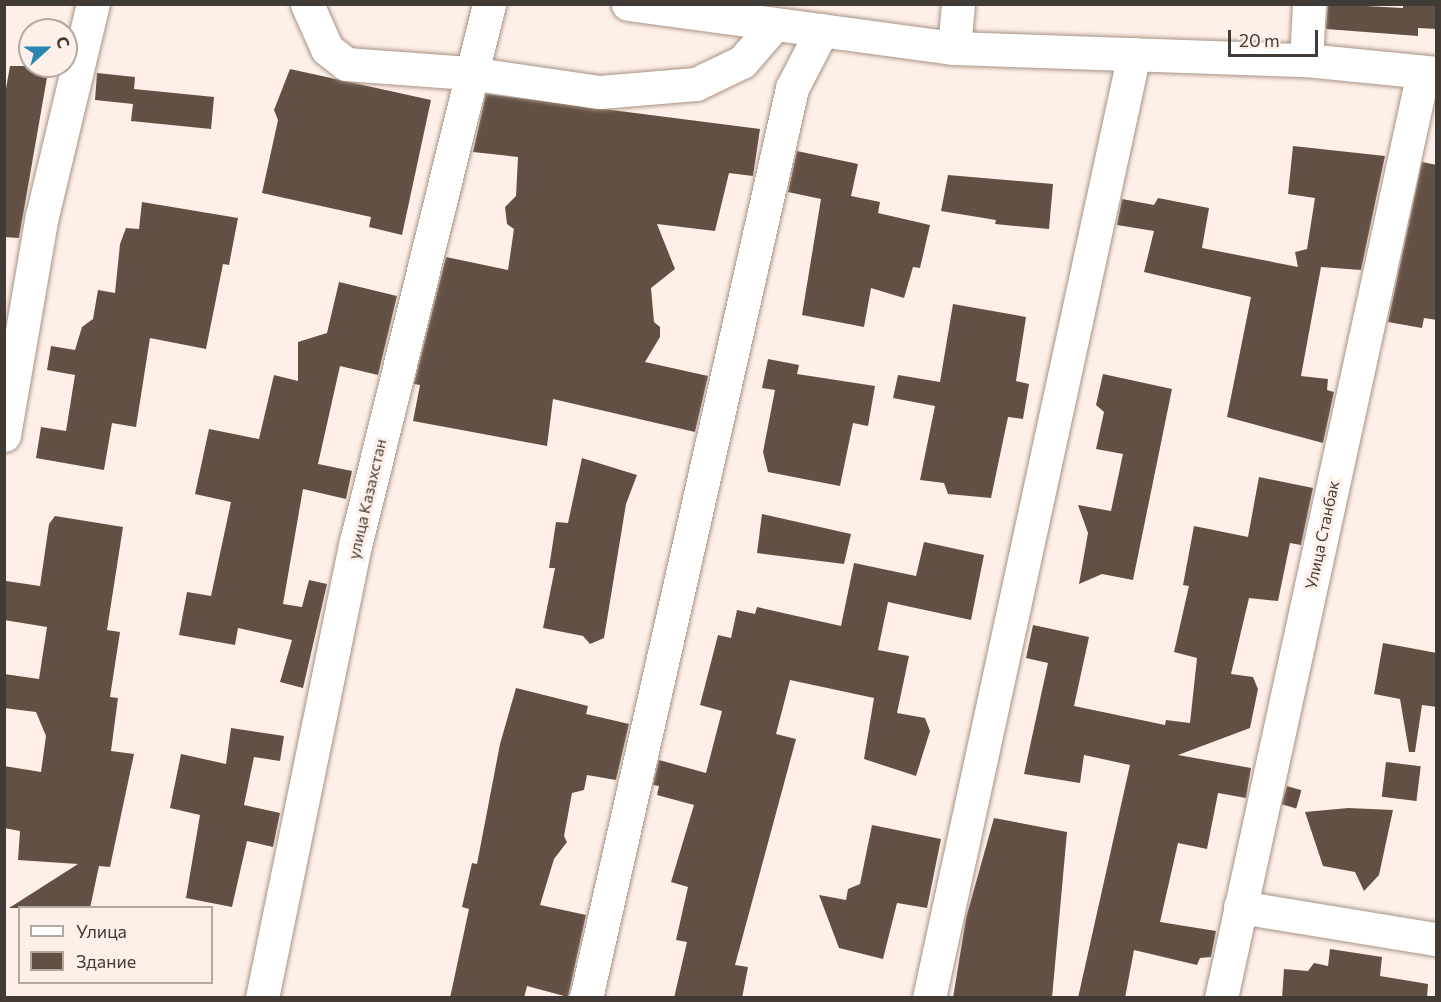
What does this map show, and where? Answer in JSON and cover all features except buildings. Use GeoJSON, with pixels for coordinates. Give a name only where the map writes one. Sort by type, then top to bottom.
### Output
{"type":"FeatureCollection","features":[{"type":"Feature","properties":{"kind":"street"},"geometry":{"type":"LineString","coordinates":[[4,435],[42,216],[93,4]]}},
{"type":"Feature","properties":{"kind":"street"},"geometry":{"type":"LineString","coordinates":[[307,4],[327,49],[346,64],[469,73],[600,92],[696,84],[742,62],[775,24]]}},
{"type":"Feature","properties":{"kind":"street","name":"улица Казахстан"},"geometry":{"type":"LineString","coordinates":[[262,998],[356,542],[469,73],[489,4]]}},
{"type":"Feature","properties":{"kind":"street"},"geometry":{"type":"LineString","coordinates":[[628,4],[954,48],[1306,60],[1430,72]]}},
{"type":"Feature","properties":{"kind":"street"},"geometry":{"type":"LineString","coordinates":[[954,48],[958,4]]}},
{"type":"Feature","properties":{"kind":"street"},"geometry":{"type":"LineString","coordinates":[[1306,60],[1310,4]]}},
{"type":"Feature","properties":{"kind":"street"},"geometry":{"type":"LineString","coordinates":[[586,998],[792,88],[822,30]]}},
{"type":"Feature","properties":{"kind":"street"},"geometry":{"type":"LineString","coordinates":[[929,998],[1134,54]]}},
{"type":"Feature","properties":{"kind":"street","name":"Улица Станбак"},"geometry":{"type":"LineString","coordinates":[[1221,998],[1430,72]]}},
{"type":"Feature","properties":{"kind":"street"},"geometry":{"type":"LineString","coordinates":[[1240,907],[1437,939]]}}]}
